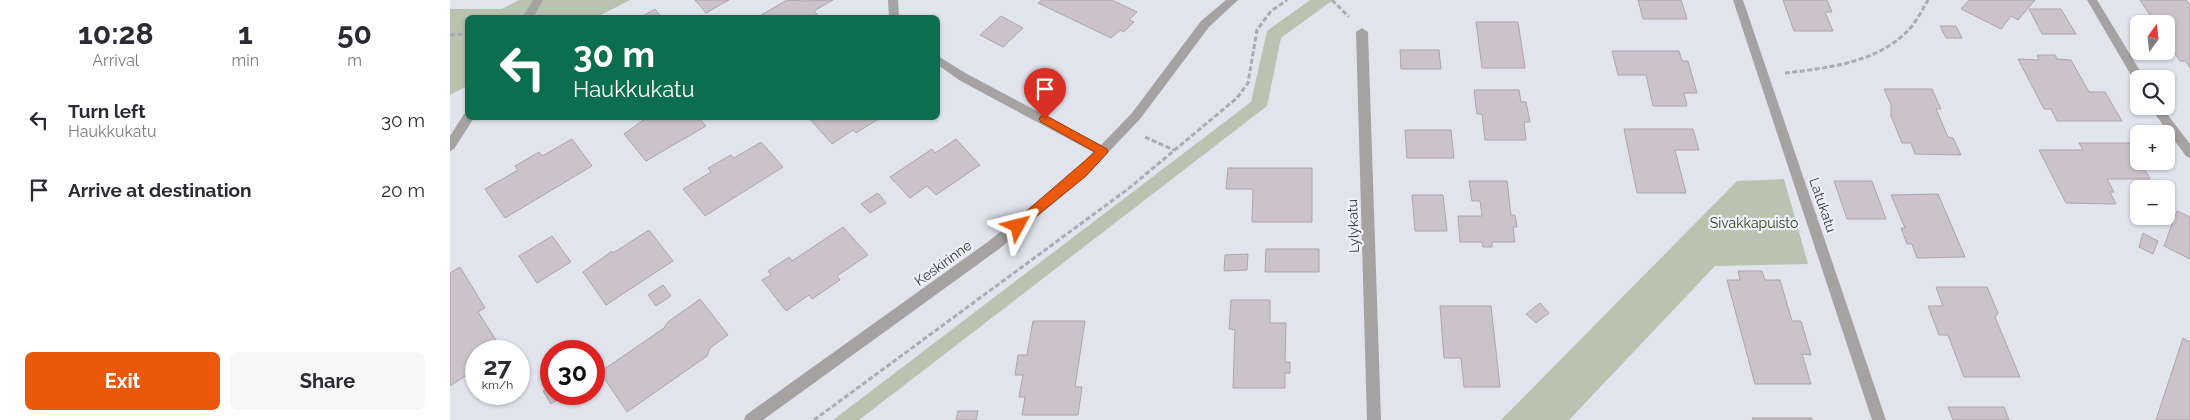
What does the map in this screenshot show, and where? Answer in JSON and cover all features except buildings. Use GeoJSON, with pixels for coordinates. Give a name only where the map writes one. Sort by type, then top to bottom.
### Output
{"type":"FeatureCollection","features":[{"type":"Feature","properties":{"kind":"street"},"geometry":{"type":"LineString","coordinates":[[530,15],[538,0]]}},
{"type":"Feature","properties":{"kind":"street"},"geometry":{"type":"LineString","coordinates":[[893,0],[894,15]]}},
{"type":"Feature","properties":{"kind":"street","name":"Keskirinne"},"geometry":{"type":"LineString","coordinates":[[751,420],[994,245],[1042,207],[1103,152],[1155,92],[1205,24],[1234,0]]}},
{"type":"Feature","properties":{"kind":"street","name":"Latukatu"},"geometry":{"type":"LineString","coordinates":[[1738,0],[1879,420]]}},
{"type":"Feature","properties":{"kind":"street"},"geometry":{"type":"LineString","coordinates":[[2092,0],[2134,70]]}},
{"type":"Feature","properties":{"kind":"street","name":"Lylykatu"},"geometry":{"type":"LineString","coordinates":[[1362,32],[1374,420]]}},
{"type":"Feature","properties":{"kind":"street"},"geometry":{"type":"LineString","coordinates":[[940,61],[963,77],[1103,152]]}},
{"type":"Feature","properties":{"kind":"street"},"geometry":{"type":"LineString","coordinates":[[2162,115],[2190,153]]}},
{"type":"Feature","properties":{"kind":"street"},"geometry":{"type":"LineString","coordinates":[[450,146],[466,120]]}},
{"type":"Feature","properties":{"kind":"path"},"geometry":{"type":"LineString","coordinates":[[814,420],[1120,195],[1237,98],[1248,83],[1257,30],[1271,11],[1287,0]]}},
{"type":"Feature","properties":{"kind":"path"},"geometry":{"type":"LineString","coordinates":[[1332,0],[1362,32]]}},
{"type":"Feature","properties":{"kind":"path"},"geometry":{"type":"LineString","coordinates":[[1763,75],[1823,68],[1856,59],[1887,47],[1910,29],[1928,0]]}},
{"type":"Feature","properties":{"kind":"path"},"geometry":{"type":"LineString","coordinates":[[450,35],[465,34]]}},
{"type":"Feature","properties":{"kind":"path"},"geometry":{"type":"LineString","coordinates":[[1125,128],[1174,150]]}},
{"type":"Feature","properties":{"kind":"green space"},"geometry":{"type":"Polygon","coordinates":[[[519,0],[630,0],[601,15],[465,15],[465,87],[450,95],[450,9],[502,9],[519,0]]]}},
{"type":"Feature","properties":{"kind":"green space"},"geometry":{"type":"Polygon","coordinates":[[[1310,0],[1333,0],[1281,38],[1267,106],[859,420],[833,420],[1251,102],[1267,31],[1310,0]]]}},
{"type":"Feature","properties":{"kind":"green space","name":"Sivakkapuisto"},"geometry":{"type":"Polygon","coordinates":[[[1784,179],[1808,264],[1715,266],[1569,420],[1501,420],[1737,181],[1784,179]]]}},
{"type":"Feature","properties":{"kind":"route"},"geometry":{"type":"LineString","coordinates":[[1018,226],[1103,152],[1045,119]]}}]}
